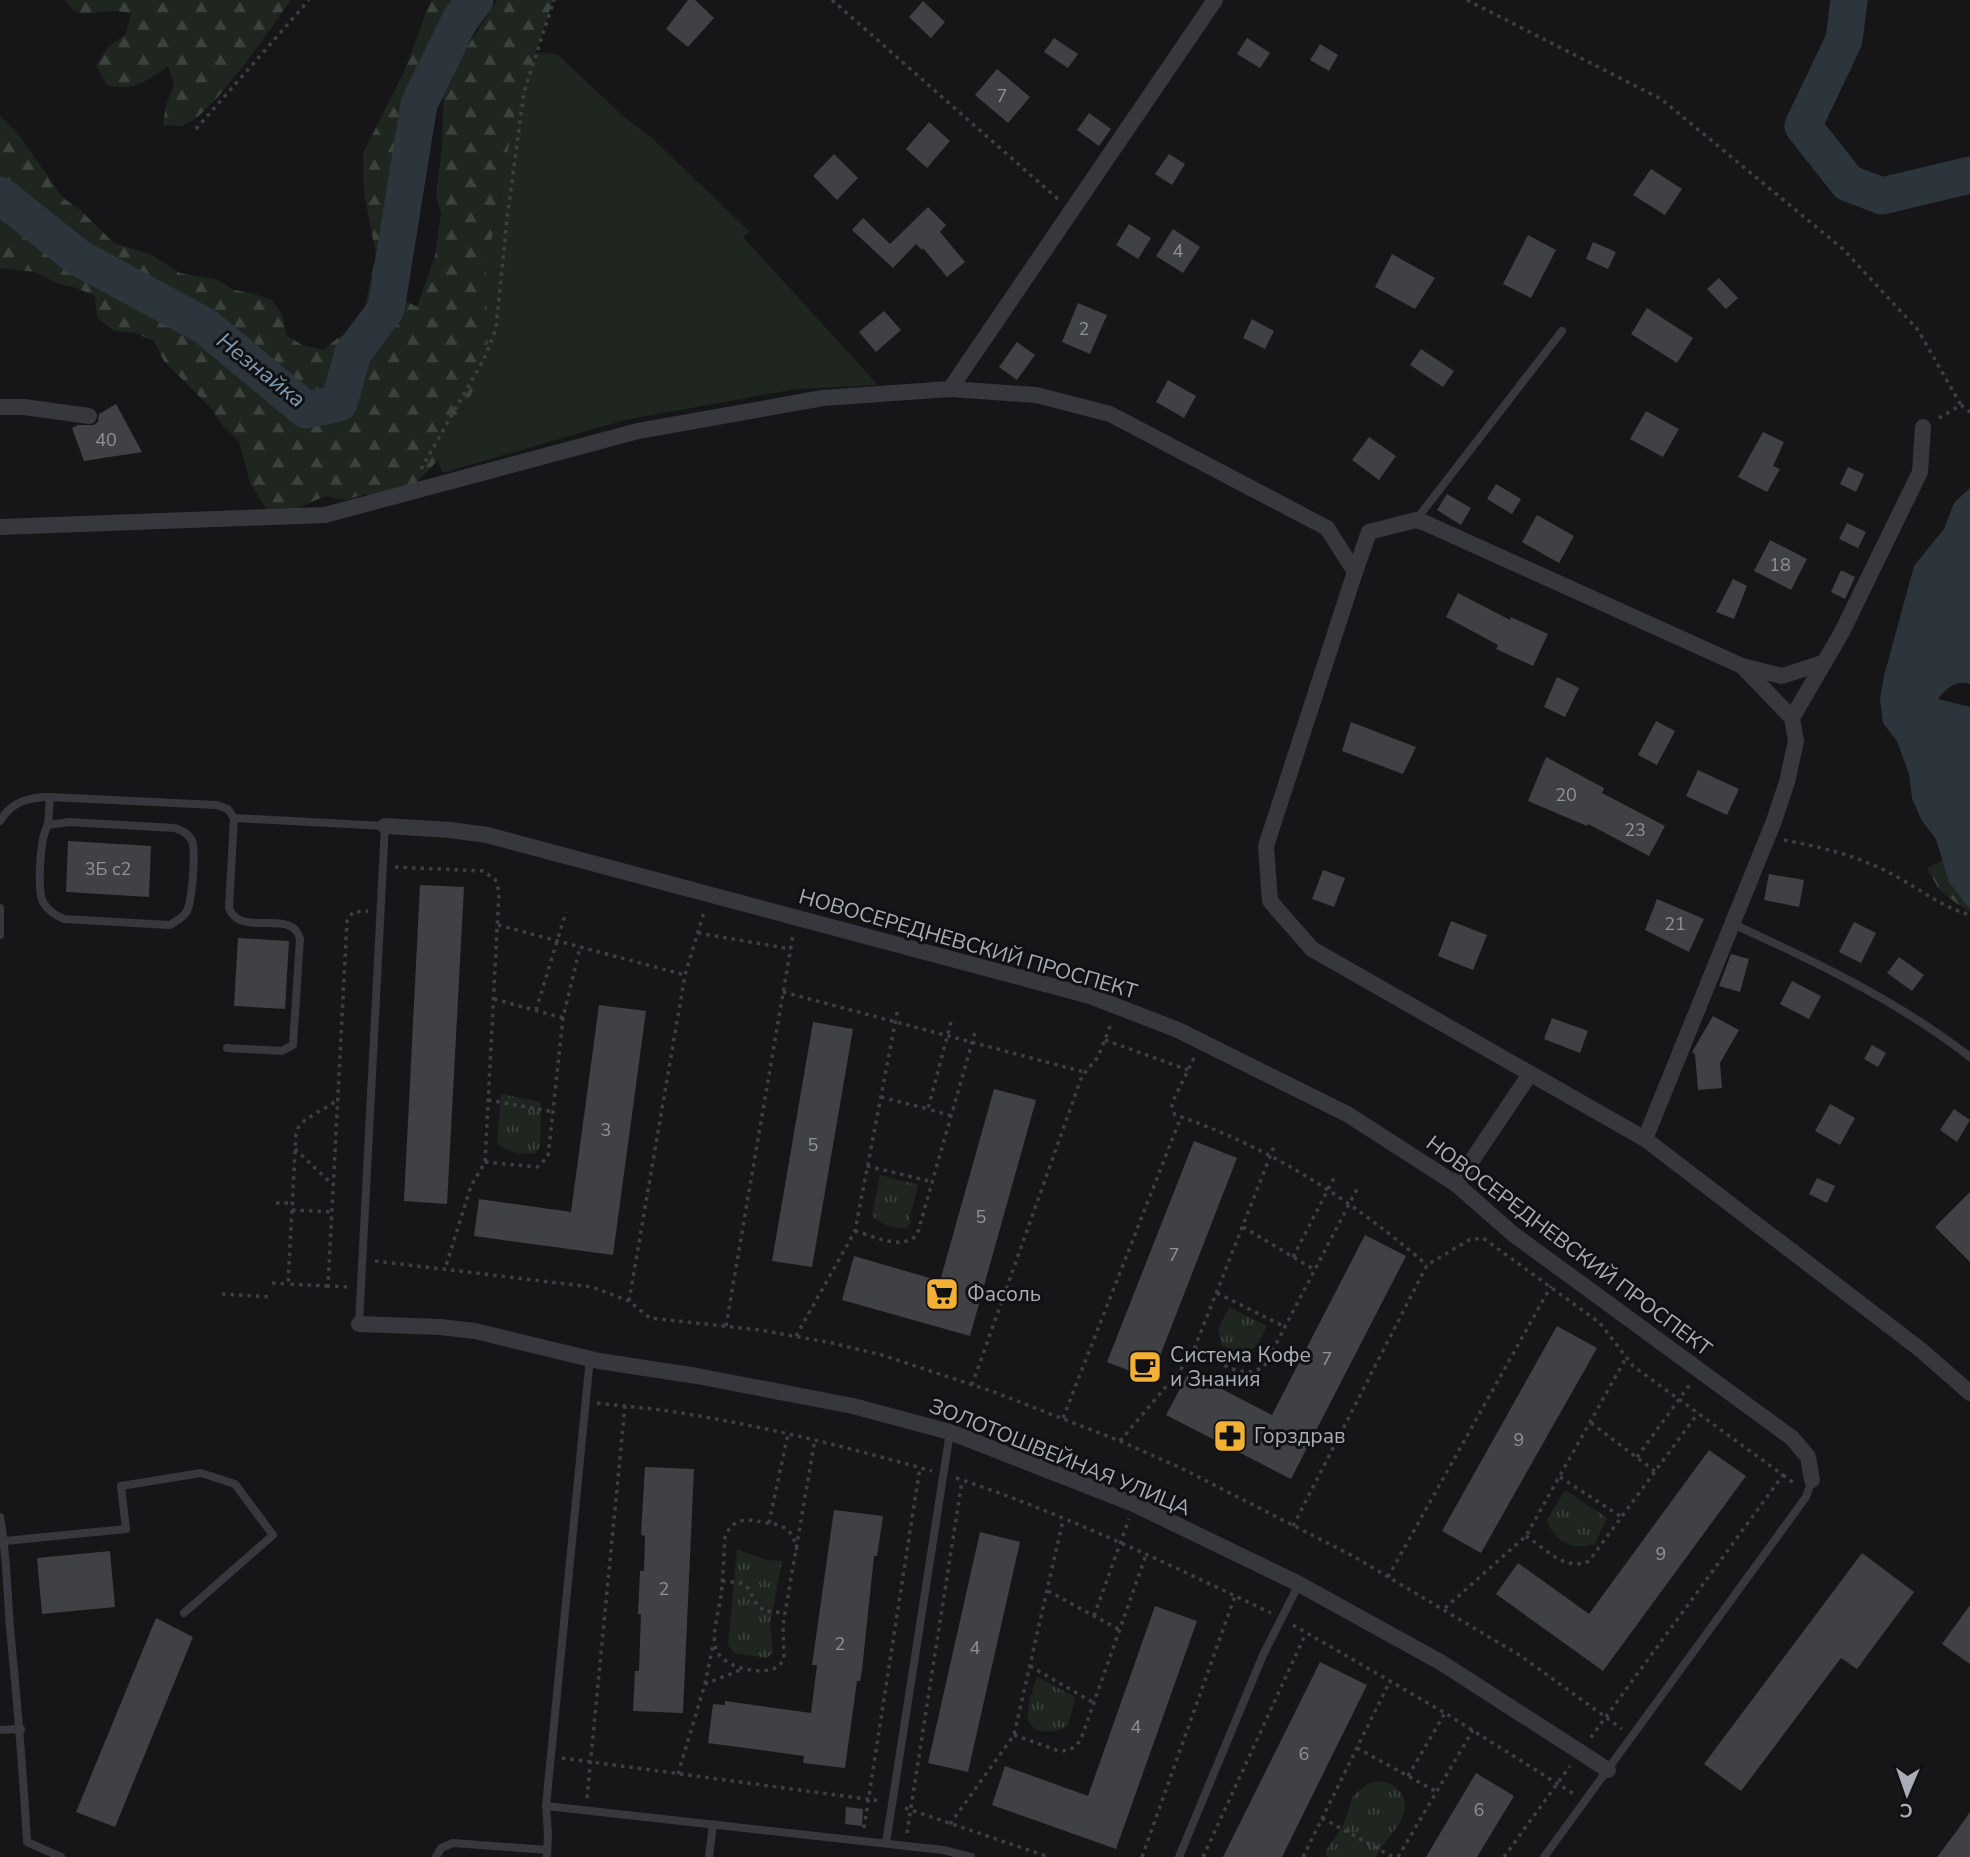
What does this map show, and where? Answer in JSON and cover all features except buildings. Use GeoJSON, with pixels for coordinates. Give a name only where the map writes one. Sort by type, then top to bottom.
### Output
{"type":"FeatureCollection","features":[{"type":"Feature","properties":{"kind":"street"},"geometry":{"type":"LineString","coordinates":[[950,389],[1215,0]]}},
{"type":"Feature","properties":{"kind":"street"},"geometry":{"type":"LineString","coordinates":[[0,527],[325,515],[638,431],[823,398],[950,389],[1036,395],[1110,414],[1327,528],[1355,572]]}},
{"type":"Feature","properties":{"kind":"street"},"geometry":{"type":"LineString","coordinates":[[0,407],[24,407],[89,416]]}},
{"type":"Feature","properties":{"kind":"street"},"geometry":{"type":"LineString","coordinates":[[1792,718],[1842,632],[1920,472],[1923,427]]}},
{"type":"Feature","properties":{"kind":"street"},"geometry":{"type":"LineString","coordinates":[[1822,663],[1782,676],[1742,666],[1416,520],[1369,532],[1266,846],[1270,901],[1312,948],[1645,1139],[1921,1350],[1970,1393]]}},
{"type":"Feature","properties":{"kind":"street"},"geometry":{"type":"LineString","coordinates":[[1645,1139],[1768,836],[1787,782],[1796,741],[1792,718],[1742,666]]}},
{"type":"Feature","properties":{"kind":"street","name":"НОВОСЕРЕДНЕВСКИЙ ПРОСПЕКТ"},"geometry":{"type":"LineString","coordinates":[[385,826],[487,835],[1090,996],[1202,1041],[1334,1107],[1456,1184],[1499,1222],[1561,1269],[1792,1438],[1808,1457],[1812,1480]]}},
{"type":"Feature","properties":{"kind":"street"},"geometry":{"type":"LineString","coordinates":[[1456,1184],[1530,1074]]}},
{"type":"Feature","properties":{"kind":"street","name":"ЗОЛОТОШВЕЙНАЯ УЛИЦА"},"geometry":{"type":"LineString","coordinates":[[359,1324],[461,1329],[590,1358],[853,1406],[950,1432],[1134,1504],[1299,1584],[1442,1663],[1608,1770]]}},
{"type":"Feature","properties":{"kind":"lane"},"geometry":{"type":"LineString","coordinates":[[1416,520],[1562,331]]}},
{"type":"Feature","properties":{"kind":"lane"},"geometry":{"type":"LineString","coordinates":[[0,821],[11,807],[33,797],[216,805],[228,809],[234,818],[229,908],[231,913],[238,920],[247,923],[289,925],[297,931],[300,939],[293,1045],[282,1051],[227,1048]]}},
{"type":"Feature","properties":{"kind":"lane"},"geometry":{"type":"LineString","coordinates":[[48,825],[69,822],[175,828],[186,832],[193,845],[187,912],[170,925],[64,919],[54,915],[47,908],[40,893],[43,837],[48,825],[50,797]]}},
{"type":"Feature","properties":{"kind":"lane"},"geometry":{"type":"LineString","coordinates":[[234,818],[385,826],[359,1324]]}},
{"type":"Feature","properties":{"kind":"lane"},"geometry":{"type":"LineString","coordinates":[[0,908],[0,935]]}},
{"type":"Feature","properties":{"kind":"lane"},"geometry":{"type":"LineString","coordinates":[[1733,924],[1818,963],[1885,1000],[1938,1032],[1970,1058]]}},
{"type":"Feature","properties":{"kind":"lane"},"geometry":{"type":"LineString","coordinates":[[436,1857],[441,1847],[453,1843],[547,1854],[546,1806],[590,1358]]}},
{"type":"Feature","properties":{"kind":"lane"},"geometry":{"type":"LineString","coordinates":[[886,1843],[950,1432]]}},
{"type":"Feature","properties":{"kind":"lane"},"geometry":{"type":"LineString","coordinates":[[5,1541],[126,1530],[121,1486],[201,1473],[235,1484],[273,1535],[184,1613]]}},
{"type":"Feature","properties":{"kind":"lane"},"geometry":{"type":"LineString","coordinates":[[1544,1857],[1807,1497],[1812,1480]]}},
{"type":"Feature","properties":{"kind":"lane"},"geometry":{"type":"LineString","coordinates":[[0,1517],[5,1541],[10,1627],[21,1729],[27,1842],[61,1857]]}},
{"type":"Feature","properties":{"kind":"lane"},"geometry":{"type":"LineString","coordinates":[[1179,1857],[1263,1656],[1299,1584]]}},
{"type":"Feature","properties":{"kind":"lane"},"geometry":{"type":"LineString","coordinates":[[0,1730],[21,1729]]}},
{"type":"Feature","properties":{"kind":"lane"},"geometry":{"type":"LineString","coordinates":[[546,1806],[905,1845],[971,1857]]}},
{"type":"Feature","properties":{"kind":"lane"},"geometry":{"type":"LineString","coordinates":[[709,1857],[713,1824]]}},
{"type":"Feature","properties":{"kind":"path"},"geometry":{"type":"LineString","coordinates":[[196,129],[309,0]]}},
{"type":"Feature","properties":{"kind":"path"},"geometry":{"type":"LineString","coordinates":[[420,471],[484,359],[496,329],[524,92],[554,0]]}},
{"type":"Feature","properties":{"kind":"path"},"geometry":{"type":"LineString","coordinates":[[832,0],[1070,210]]}},
{"type":"Feature","properties":{"kind":"path"},"geometry":{"type":"LineString","coordinates":[[1467,0],[1661,99],[1843,250],[1918,330],[1961,405],[1970,412]]}},
{"type":"Feature","properties":{"kind":"path"},"geometry":{"type":"LineString","coordinates":[[1923,427],[1961,405]]}},
{"type":"Feature","properties":{"kind":"path"},"geometry":{"type":"LineString","coordinates":[[1768,836],[1830,849],[1889,872],[1935,901],[1970,915]]}},
{"type":"Feature","properties":{"kind":"path"},"geometry":{"type":"LineString","coordinates":[[383,866],[483,871],[490,874],[498,884],[485,1162],[471,1186],[445,1269]]}},
{"type":"Feature","properties":{"kind":"path"},"geometry":{"type":"LineString","coordinates":[[629,1301],[685,975],[709,894]]}},
{"type":"Feature","properties":{"kind":"path"},"geometry":{"type":"LineString","coordinates":[[328,1286],[347,921],[357,910],[381,911]]}},
{"type":"Feature","properties":{"kind":"path"},"geometry":{"type":"LineString","coordinates":[[536,1010],[566,912]]}},
{"type":"Feature","properties":{"kind":"path"},"geometry":{"type":"LineString","coordinates":[[726,1326],[796,918]]}},
{"type":"Feature","properties":{"kind":"path"},"geometry":{"type":"LineString","coordinates":[[497,925],[685,975]]}},
{"type":"Feature","properties":{"kind":"path"},"geometry":{"type":"LineString","coordinates":[[698,933],[791,949]]}},
{"type":"Feature","properties":{"kind":"path"},"geometry":{"type":"LineString","coordinates":[[485,1162],[537,1167],[544,1163],[550,1150],[563,1018],[580,947]]}},
{"type":"Feature","properties":{"kind":"path"},"geometry":{"type":"LineString","coordinates":[[783,992],[1084,1072]]}},
{"type":"Feature","properties":{"kind":"path"},"geometry":{"type":"LineString","coordinates":[[493,999],[563,1018]]}},
{"type":"Feature","properties":{"kind":"path"},"geometry":{"type":"LineString","coordinates":[[971,1385],[1084,1072],[1097,1059],[1119,1006]]}},
{"type":"Feature","properties":{"kind":"path"},"geometry":{"type":"LineString","coordinates":[[796,1336],[855,1231],[898,1008]]}},
{"type":"Feature","properties":{"kind":"path"},"geometry":{"type":"LineString","coordinates":[[928,1109],[951,1022]]}},
{"type":"Feature","properties":{"kind":"path"},"geometry":{"type":"LineString","coordinates":[[855,1231],[899,1243],[913,1239],[920,1227],[976,1029]]}},
{"type":"Feature","properties":{"kind":"path"},"geometry":{"type":"LineString","coordinates":[[1105,1040],[1188,1070]]}},
{"type":"Feature","properties":{"kind":"path"},"geometry":{"type":"LineString","coordinates":[[1202,1041],[1172,1107],[1175,1115],[1270,1156],[1328,1190],[1349,1203],[1427,1265]]}},
{"type":"Feature","properties":{"kind":"path"},"geometry":{"type":"LineString","coordinates":[[881,1097],[952,1116]]}},
{"type":"Feature","properties":{"kind":"path"},"geometry":{"type":"LineString","coordinates":[[288,1284],[296,1133],[301,1124],[338,1100]]}},
{"type":"Feature","properties":{"kind":"path"},"geometry":{"type":"LineString","coordinates":[[488,1100],[554,1112]]}},
{"type":"Feature","properties":{"kind":"path"},"geometry":{"type":"LineString","coordinates":[[1063,1419],[1181,1117]]}},
{"type":"Feature","properties":{"kind":"path"},"geometry":{"type":"LineString","coordinates":[[1120,1441],[1187,1363],[1195,1348],[1275,1144]]}},
{"type":"Feature","properties":{"kind":"path"},"geometry":{"type":"LineString","coordinates":[[295,1149],[333,1185]]}},
{"type":"Feature","properties":{"kind":"path"},"geometry":{"type":"LineString","coordinates":[[867,1166],[933,1182]]}},
{"type":"Feature","properties":{"kind":"path"},"geometry":{"type":"LineString","coordinates":[[1293,1257],[1335,1176]]}},
{"type":"Feature","properties":{"kind":"path"},"geometry":{"type":"LineString","coordinates":[[1195,1348],[1240,1372],[1253,1373],[1265,1365],[1357,1189]]}},
{"type":"Feature","properties":{"kind":"path"},"geometry":{"type":"LineString","coordinates":[[276,1202],[292,1203]]}},
{"type":"Feature","properties":{"kind":"path"},"geometry":{"type":"LineString","coordinates":[[292,1210],[332,1212]]}},
{"type":"Feature","properties":{"kind":"path"},"geometry":{"type":"LineString","coordinates":[[1243,1227],[1315,1270]]}},
{"type":"Feature","properties":{"kind":"path"},"geometry":{"type":"LineString","coordinates":[[1293,1526],[1427,1265],[1469,1240],[1480,1237],[1606,1329],[1626,1358],[1783,1475],[1504,1857]]}},
{"type":"Feature","properties":{"kind":"path"},"geometry":{"type":"LineString","coordinates":[[1388,1577],[1561,1269]]}},
{"type":"Feature","properties":{"kind":"path"},"geometry":{"type":"LineString","coordinates":[[272,1283],[361,1288]]}},
{"type":"Feature","properties":{"kind":"path"},"geometry":{"type":"LineString","coordinates":[[1217,1293],[1285,1327]]}},
{"type":"Feature","properties":{"kind":"path"},"geometry":{"type":"LineString","coordinates":[[222,1294],[271,1297]]}},
{"type":"Feature","properties":{"kind":"path"},"geometry":{"type":"LineString","coordinates":[[1444,1609],[1527,1536],[1626,1358]]}},
{"type":"Feature","properties":{"kind":"path"},"geometry":{"type":"LineString","coordinates":[[1637,1457],[1700,1370]]}},
{"type":"Feature","properties":{"kind":"path"},"geometry":{"type":"LineString","coordinates":[[585,1401],[670,1412],[815,1439],[944,1474],[1064,1519],[1281,1618],[1445,1713],[1585,1801]]}},
{"type":"Feature","properties":{"kind":"path"},"geometry":{"type":"LineString","coordinates":[[586,1811],[625,1406]]}},
{"type":"Feature","properties":{"kind":"path"},"geometry":{"type":"LineString","coordinates":[[1527,1536],[1565,1563],[1576,1565],[1589,1561],[1698,1413]]}},
{"type":"Feature","properties":{"kind":"path"},"geometry":{"type":"LineString","coordinates":[[1590,1422],[1656,1472]]}},
{"type":"Feature","properties":{"kind":"path"},"geometry":{"type":"LineString","coordinates":[[769,1523],[788,1434]]}},
{"type":"Feature","properties":{"kind":"path"},"geometry":{"type":"LineString","coordinates":[[715,1640],[720,1658],[728,1664],[769,1671],[780,1664],[785,1653],[783,1625],[815,1439]]}},
{"type":"Feature","properties":{"kind":"path"},"geometry":{"type":"LineString","coordinates":[[862,1841],[920,1467]]}},
{"type":"Feature","properties":{"kind":"path"},"geometry":{"type":"LineString","coordinates":[[1559,1477],[1623,1518]]}},
{"type":"Feature","properties":{"kind":"path"},"geometry":{"type":"LineString","coordinates":[[905,1845],[962,1480]]}},
{"type":"Feature","properties":{"kind":"path"},"geometry":{"type":"LineString","coordinates":[[1094,1616],[1134,1504]]}},
{"type":"Feature","properties":{"kind":"path"},"geometry":{"type":"LineString","coordinates":[[950,1824],[1014,1735],[1064,1519]]}},
{"type":"Feature","properties":{"kind":"path"},"geometry":{"type":"LineString","coordinates":[[678,1774],[715,1640],[725,1537],[728,1530],[733,1524],[743,1520],[783,1526],[789,1531],[797,1550]]}},
{"type":"Feature","properties":{"kind":"path"},"geometry":{"type":"LineString","coordinates":[[1014,1735],[1059,1751],[1072,1749],[1081,1739],[1146,1555]]}},
{"type":"Feature","properties":{"kind":"path"},"geometry":{"type":"LineString","coordinates":[[722,1581],[741,1583],[748,1588],[757,1605],[765,1611],[785,1613]]}},
{"type":"Feature","properties":{"kind":"path"},"geometry":{"type":"LineString","coordinates":[[1047,1590],[1120,1630]]}},
{"type":"Feature","properties":{"kind":"path"},"geometry":{"type":"LineString","coordinates":[[1142,1857],[1235,1596]]}},
{"type":"Feature","properties":{"kind":"path"},"geometry":{"type":"LineString","coordinates":[[1203,1857],[1307,1633]]}},
{"type":"Feature","properties":{"kind":"path"},"geometry":{"type":"LineString","coordinates":[[1030,1666],[1094,1703]]}},
{"type":"Feature","properties":{"kind":"path"},"geometry":{"type":"LineString","coordinates":[[705,1684],[746,1668]]}},
{"type":"Feature","properties":{"kind":"path"},"geometry":{"type":"LineString","coordinates":[[1303,1857],[1390,1681]]}},
{"type":"Feature","properties":{"kind":"path"},"geometry":{"type":"LineString","coordinates":[[1408,1776],[1445,1713]]}},
{"type":"Feature","properties":{"kind":"path"},"geometry":{"type":"LineString","coordinates":[[1322,1818],[1396,1857],[1473,1730]]}},
{"type":"Feature","properties":{"kind":"path"},"geometry":{"type":"LineString","coordinates":[[1357,1748],[1437,1792]]}},
{"type":"Feature","properties":{"kind":"path"},"geometry":{"type":"LineString","coordinates":[[551,1756],[892,1803],[1049,1857]]}},
{"type":"Feature","properties":{"kind":"green space"},"geometry":{"type":"Polygon","coordinates":[[[65,0],[291,0],[241,69],[210,105],[196,118],[176,126],[163,125],[166,105],[174,85],[168,66],[140,84],[118,87],[108,86],[96,66],[108,47],[126,34],[131,13],[81,13],[70,7],[65,0]]]}},
{"type":"Feature","properties":{"kind":"green space"},"geometry":{"type":"Polygon","coordinates":[[[431,0],[482,0],[438,59],[429,110],[407,147],[410,230],[402,299],[417,307],[435,256],[441,214],[436,195],[442,147],[444,84],[497,0],[553,0],[517,102],[486,270],[488,361],[438,460],[414,485],[385,502],[366,494],[346,500],[325,496],[287,513],[267,510],[250,483],[239,441],[164,361],[154,341],[135,333],[114,331],[97,318],[95,296],[56,283],[36,272],[0,268],[0,116],[19,135],[63,198],[79,209],[114,243],[150,254],[180,273],[218,280],[234,290],[272,300],[283,316],[286,335],[302,345],[323,350],[355,329],[364,310],[376,255],[364,193],[363,153],[404,72],[431,0]]]}},
{"type":"Feature","properties":{"kind":"green space"},"geometry":{"type":"Polygon","coordinates":[[[536,52],[558,55],[624,117],[652,138],[750,232],[743,237],[878,385],[796,389],[625,420],[442,473],[438,460],[488,361],[486,270],[517,102],[536,52]]]}},
{"type":"Feature","properties":{"kind":"green space"},"geometry":{"type":"Polygon","coordinates":[[[1954,855],[1970,858],[1970,913],[1940,891],[1927,868],[1954,855]]]}},
{"type":"Feature","properties":{"kind":"green space"},"geometry":{"type":"Polygon","coordinates":[[[501,1094],[541,1102],[540,1146],[536,1153],[515,1152],[505,1149],[497,1142],[501,1094]]]}},
{"type":"Feature","properties":{"kind":"green space"},"geometry":{"type":"Polygon","coordinates":[[[880,1175],[918,1185],[909,1220],[912,1221],[906,1228],[887,1225],[872,1215],[880,1175]]]}},
{"type":"Feature","properties":{"kind":"green space"},"geometry":{"type":"Polygon","coordinates":[[[1229,1307],[1267,1326],[1252,1350],[1234,1354],[1222,1345],[1218,1330],[1229,1307]]]}},
{"type":"Feature","properties":{"kind":"green space"},"geometry":{"type":"Polygon","coordinates":[[[1565,1490],[1607,1518],[1595,1544],[1579,1546],[1565,1543],[1550,1528],[1547,1520],[1565,1490]]]}},
{"type":"Feature","properties":{"kind":"green space"},"geometry":{"type":"Polygon","coordinates":[[[737,1549],[766,1560],[782,1561],[770,1624],[773,1652],[767,1658],[734,1653],[728,1645],[737,1549]]]}},
{"type":"Feature","properties":{"kind":"green space"},"geometry":{"type":"Polygon","coordinates":[[[1037,1677],[1075,1697],[1068,1726],[1055,1731],[1041,1731],[1030,1724],[1029,1706],[1037,1677]]]}},
{"type":"Feature","properties":{"kind":"green space"},"geometry":{"type":"Polygon","coordinates":[[[1377,1781],[1396,1787],[1401,1793],[1405,1810],[1398,1826],[1376,1857],[1326,1857],[1327,1849],[1343,1826],[1353,1796],[1367,1784],[1377,1781]]]}},
{"type":"Feature","properties":{"kind":"shaded area"},"geometry":{"type":"Polygon","coordinates":[[[1970,488],[1970,684],[1952,686],[1938,699],[1970,707],[1970,909],[1949,882],[1936,839],[1922,821],[1912,798],[1909,774],[1897,741],[1883,723],[1880,699],[1914,566],[1944,529],[1954,503],[1970,488]]]}},
{"type":"Feature","properties":{"kind":"waterway","name":"Незнайка"},"geometry":{"type":"LineString","coordinates":[[0,195],[79,258],[205,326],[306,410],[339,403],[353,353],[386,309],[419,104],[460,20],[475,0]]}},
{"type":"Feature","properties":{"kind":"waterway","name":"Незнайка"},"geometry":{"type":"LineString","coordinates":[[1849,0],[1844,40],[1803,126],[1848,183],[1882,196],[1970,175]]}},
{"type":"Feature","properties":{"kind":"place","name":"Фасоль"},"geometry":{"type":"Point","coordinates":[942,1294]}},
{"type":"Feature","properties":{"kind":"place","name":"Система Кофе и Знания"},"geometry":{"type":"Point","coordinates":[1145,1367]}},
{"type":"Feature","properties":{"kind":"place","name":"Горздрав"},"geometry":{"type":"Point","coordinates":[1230,1436]}}]}
